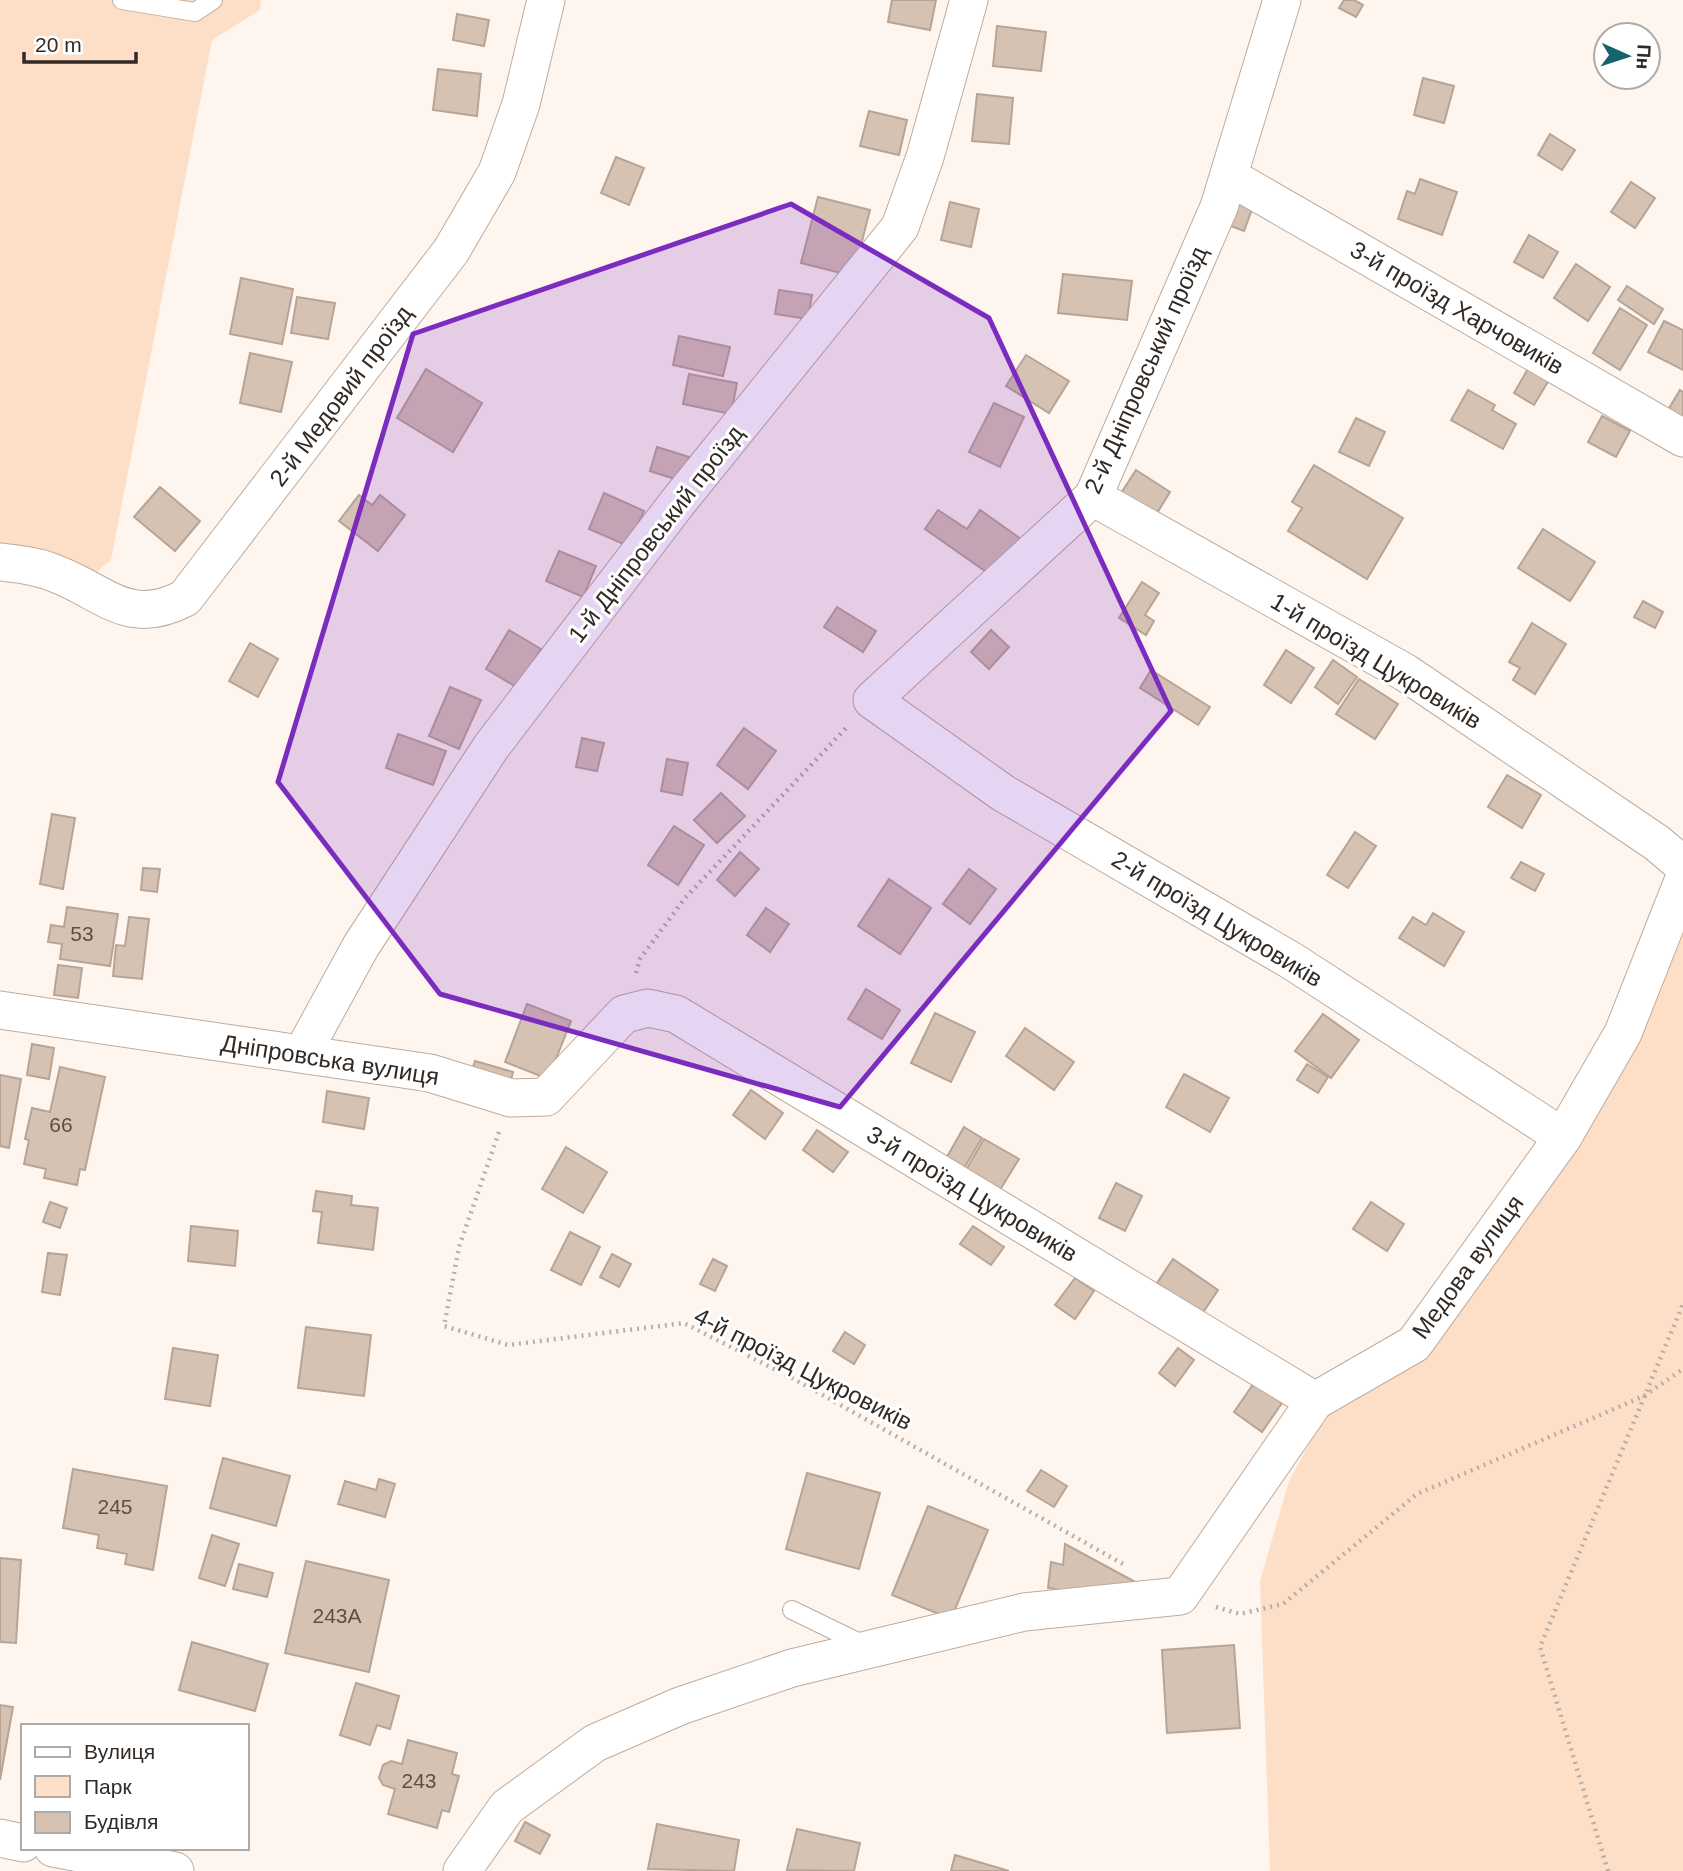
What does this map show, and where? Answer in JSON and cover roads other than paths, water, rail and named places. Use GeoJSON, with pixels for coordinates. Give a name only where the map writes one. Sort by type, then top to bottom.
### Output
{"type":"FeatureCollection","features":[{"type":"Feature","properties":{"kind":"street","name":"2-й Медовий проїзд"},"geometry":{"type":"LineString","coordinates":[[0,562],[52,572],[81,585],[107,602],[129,610],[170,606],[186,598],[451,251],[497,172],[521,104],[546,0]]}},
{"type":"Feature","properties":{"kind":"street","name":"1-й Дніпровський проїзд"},"geometry":{"type":"LineString","coordinates":[[302,1054],[361,946],[491,747],[678,502],[900,227],[925,157],[969,0]]}},
{"type":"Feature","properties":{"kind":"street","name":"2-й Дніпровський проїзд"},"geometry":{"type":"LineString","coordinates":[[872,700],[1093,497],[1230,177],[1282,0]]}},
{"type":"Feature","properties":{"kind":"street","name":"3-й проїзд Харчовиків"},"geometry":{"type":"LineString","coordinates":[[1230,177],[1683,438]]}},
{"type":"Feature","properties":{"kind":"street","name":"1-й проїзд Цукровиків"},"geometry":{"type":"LineString","coordinates":[[1093,497],[1406,673],[1657,843],[1683,865]]}},
{"type":"Feature","properties":{"kind":"street","name":"2-й проїзд Цукровиків"},"geometry":{"type":"LineString","coordinates":[[872,700],[1003,793],[1292,961],[1563,1137]]}},
{"type":"Feature","properties":{"kind":"street","name":"Медова вулиця"},"geometry":{"type":"LineString","coordinates":[[873,1649],[1024,1612],[1180,1596],[1315,1401],[1414,1344],[1563,1137],[1623,1033],[1683,881]]}},
{"type":"Feature","properties":{"kind":"street","name":"3-й проїзд Цукровиків"},"geometry":{"type":"LineString","coordinates":[[624,1014],[648,1008],[677,1014],[1315,1401]]}},
{"type":"Feature","properties":{"kind":"street","name":"Дніпровська вулиця"},"geometry":{"type":"LineString","coordinates":[[0,1010],[430,1073],[511,1098],[546,1097],[624,1014]]}},
{"type":"Feature","properties":{"kind":"street"},"geometry":{"type":"LineString","coordinates":[[463,1871],[507,1807],[595,1743],[680,1706],[792,1668],[873,1649]]}},
{"type":"Feature","properties":{"kind":"street"},"geometry":{"type":"LineString","coordinates":[[0,1838],[21,1843]]}},
{"type":"Feature","properties":{"kind":"street"},"geometry":{"type":"LineString","coordinates":[[64,1850],[175,1871]]}},
{"type":"Feature","properties":{"kind":"lane"},"geometry":{"type":"LineString","coordinates":[[122,0],[195,12],[213,0]]}},
{"type":"Feature","properties":{"kind":"lane"},"geometry":{"type":"LineString","coordinates":[[792,1610],[873,1649]]}}]}
